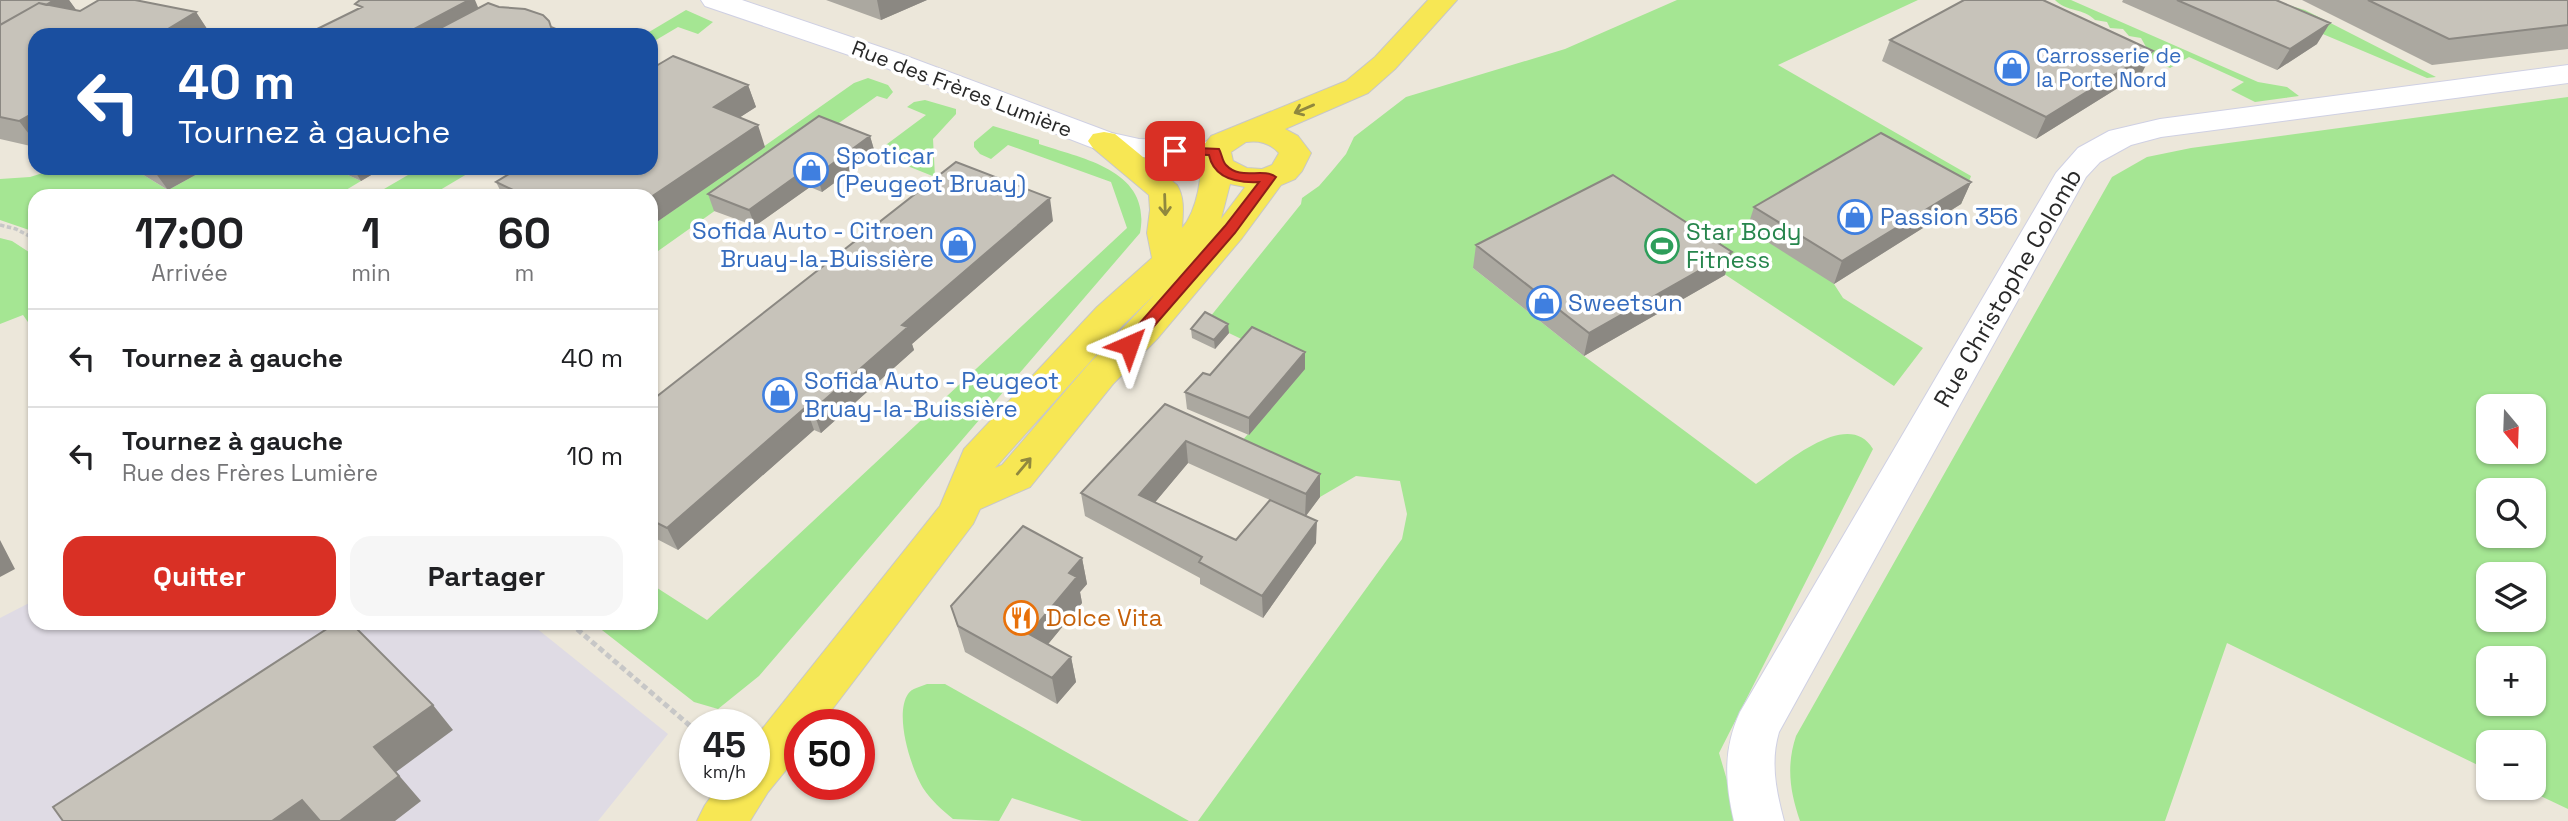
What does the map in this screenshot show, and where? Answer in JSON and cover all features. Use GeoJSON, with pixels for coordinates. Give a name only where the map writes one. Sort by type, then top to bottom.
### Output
{"type":"FeatureCollection","features":[{"type":"Feature","properties":{"kind":"main road"},"geometry":{"type":"LineString","coordinates":[[965,498],[1016,476],[1100,375],[1144,330],[1230,230],[1282,165],[1339,113],[1357,87],[1385,63],[1443,0]]}},
{"type":"Feature","properties":{"kind":"main road"},"geometry":{"type":"LineString","coordinates":[[770,755],[958,513],[978,459],[1110,316],[1170,261],[1201,227],[1210,204],[1216,158],[1227,138],[1252,132],[1357,87]]}},
{"type":"Feature","properties":{"kind":"main road"},"geometry":{"type":"LineString","coordinates":[[1216,158],[1233,176],[1245,179],[1282,165],[1290,144],[1280,137],[1252,132]]}},
{"type":"Feature","properties":{"kind":"main road"},"geometry":{"type":"LineString","coordinates":[[1104,141],[1165,192],[1167,210],[1164,233],[1170,261]]}},
{"type":"Feature","properties":{"kind":"main road"},"geometry":{"type":"LineString","coordinates":[[722,821],[737,800]]}},
{"type":"Feature","properties":{"kind":"street","name":"Rue des Frères Lumière"},"geometry":{"type":"LineString","coordinates":[[715,0],[891,60],[1104,141],[1216,158]]}},
{"type":"Feature","properties":{"kind":"street","name":"Rue Christophe Colomb"},"geometry":{"type":"LineString","coordinates":[[1759,821],[1749,772],[1749,748],[1756,727],[2072,173],[2089,155],[2120,138],[2205,120],[2568,74]]}},
{"type":"Feature","properties":{"kind":"path"},"geometry":{"type":"LineString","coordinates":[[0,225],[28,235]]}},
{"type":"Feature","properties":{"kind":"path"},"geometry":{"type":"LineString","coordinates":[[578,630],[679,716]]}},
{"type":"Feature","properties":{"kind":"shaded area"},"geometry":{"type":"Polygon","coordinates":[[[28,604],[28,630],[539,630],[668,734],[598,821],[0,821],[0,618],[28,604]]]}},
{"type":"Feature","properties":{"kind":"green space"},"geometry":{"type":"Polygon","coordinates":[[[1677,0],[1918,0],[1778,65],[1971,176],[1961,204],[1873,155],[1834,284],[1843,298],[1923,348],[1894,386],[1609,198],[1473,268],[1584,356],[1756,484],[1797,454],[1832,437],[1848,434],[1862,437],[1873,449],[1719,753],[1739,821],[1198,821],[1402,539],[1407,514],[1400,481],[1356,476],[1320,497],[1229,456],[1304,369],[1206,322],[1301,204],[1302,198],[1319,186],[1346,154],[1354,137],[1406,97],[1565,49],[1677,0]]]}},
{"type":"Feature","properties":{"kind":"green space"},"geometry":{"type":"Polygon","coordinates":[[[2055,0],[2071,0],[2258,82],[2287,87],[2299,96],[2255,102],[2231,90],[2244,82],[2189,57],[2170,68],[2154,61],[2141,38],[2129,36],[2123,29],[2110,28],[2107,22],[2095,20],[2055,0]]]}},
{"type":"Feature","properties":{"kind":"green space"},"geometry":{"type":"Polygon","coordinates":[[[2242,0],[2271,0],[2305,10],[2436,77],[2427,78],[2242,0]]]}},
{"type":"Feature","properties":{"kind":"green space"},"geometry":{"type":"Polygon","coordinates":[[[686,10],[713,22],[698,34],[678,27],[658,39],[658,28],[656,28],[686,10]]]}},
{"type":"Feature","properties":{"kind":"green space"},"geometry":{"type":"Polygon","coordinates":[[[868,78],[888,85],[893,92],[887,99],[877,96],[658,251],[658,221],[854,83],[868,78]]]}},
{"type":"Feature","properties":{"kind":"green space"},"geometry":{"type":"Polygon","coordinates":[[[2568,97],[2568,809],[2546,798],[2546,730],[2476,730],[2476,764],[2227,643],[2165,821],[1800,821],[1790,779],[1796,736],[2112,177],[2147,157],[2191,148],[2568,97]]]}},
{"type":"Feature","properties":{"kind":"green space"},"geometry":{"type":"Polygon","coordinates":[[[925,100],[956,109],[956,114],[933,139],[935,177],[875,153],[926,115],[907,107],[914,102],[925,100]]]}},
{"type":"Feature","properties":{"kind":"green space"},"geometry":{"type":"Polygon","coordinates":[[[993,126],[1039,140],[1039,144],[1110,170],[1125,181],[1135,195],[1141,212],[1140,233],[759,676],[718,709],[694,702],[602,630],[658,630],[658,588],[707,620],[1127,228],[1111,182],[1008,145],[991,159],[980,154],[974,147],[974,142],[993,126]]]}},
{"type":"Feature","properties":{"kind":"green space"},"geometry":{"type":"Polygon","coordinates":[[[143,175],[166,189],[28,189],[28,230],[0,220],[0,179],[143,175]]]}},
{"type":"Feature","properties":{"kind":"green space"},"geometry":{"type":"Polygon","coordinates":[[[195,175],[348,175],[361,181],[348,189],[170,189],[195,175]]]}},
{"type":"Feature","properties":{"kind":"green space"},"geometry":{"type":"Polygon","coordinates":[[[408,175],[465,175],[442,189],[384,189],[408,175]]]}},
{"type":"Feature","properties":{"kind":"green space"},"geometry":{"type":"Polygon","coordinates":[[[0,238],[12,241],[28,251],[28,322],[23,315],[0,324],[0,238]]]}},
{"type":"Feature","properties":{"kind":"green space"},"geometry":{"type":"Polygon","coordinates":[[[927,684],[945,684],[1189,821],[1082,821],[1012,798],[999,821],[953,819],[923,788],[914,768],[903,728],[904,703],[908,694],[927,684]]]}},
{"type":"Feature","properties":{"kind":"building"},"geometry":{"type":"Polygon","coordinates":[[[0,0],[54,0],[46,5],[39,3],[0,25],[0,0]]]}},
{"type":"Feature","properties":{"kind":"building"},"geometry":{"type":"Polygon","coordinates":[[[99,0],[135,0],[196,12],[170,28],[28,28],[28,116],[19,121],[0,117],[0,25],[39,3],[80,11],[99,0]]]}},
{"type":"Feature","properties":{"kind":"building"},"geometry":{"type":"Polygon","coordinates":[[[360,0],[469,0],[416,28],[319,28],[362,7],[355,4],[360,0]]]}},
{"type":"Feature","properties":{"kind":"building"},"geometry":{"type":"Polygon","coordinates":[[[1964,0],[2043,0],[2153,51],[2046,117],[1890,40],[1964,0]]]}},
{"type":"Feature","properties":{"kind":"building"},"geometry":{"type":"Polygon","coordinates":[[[2177,0],[2276,0],[2330,23],[2290,49],[2177,0]]]}},
{"type":"Feature","properties":{"kind":"building"},"geometry":{"type":"Polygon","coordinates":[[[2368,0],[2568,0],[2568,25],[2449,39],[2368,0]]]}},
{"type":"Feature","properties":{"kind":"building"},"geometry":{"type":"Polygon","coordinates":[[[488,3],[543,15],[553,28],[440,28],[488,3]]]}},
{"type":"Feature","properties":{"kind":"building"},"geometry":{"type":"Polygon","coordinates":[[[673,56],[748,85],[714,107],[758,125],[658,192],[658,189],[511,189],[496,182],[507,175],[658,175],[658,65],[673,56]]]}},
{"type":"Feature","properties":{"kind":"building"},"geometry":{"type":"Polygon","coordinates":[[[819,116],[870,136],[817,175],[805,170],[749,210],[708,194],[819,116]]]}},
{"type":"Feature","properties":{"kind":"building","name":"Passion 356"},"geometry":{"type":"Polygon","coordinates":[[[1881,133],[1971,182],[1842,261],[1754,207],[1881,133]]]}},
{"type":"Feature","properties":{"kind":"building","name":"Sofida Auto - Peugeot Bruay-la-Buissière"},"geometry":{"type":"Polygon","coordinates":[[[956,162],[1050,198],[902,325],[908,327],[813,410],[806,407],[667,528],[658,524],[658,396],[956,162]]]}},
{"type":"Feature","properties":{"kind":"building"},"geometry":{"type":"Polygon","coordinates":[[[1613,175],[1732,252],[1589,333],[1476,245],[1613,175]]]}},
{"type":"Feature","properties":{"kind":"building"},"geometry":{"type":"Polygon","coordinates":[[[1205,312],[1228,324],[1214,340],[1191,329],[1205,312]]]}},
{"type":"Feature","properties":{"kind":"building"},"geometry":{"type":"Polygon","coordinates":[[[1252,327],[1305,352],[1249,418],[1185,392],[1203,373],[1210,375],[1252,327]]]}},
{"type":"Feature","properties":{"kind":"building"},"geometry":{"type":"Polygon","coordinates":[[[1165,404],[1320,474],[1306,494],[1186,441],[1139,495],[1236,540],[1270,500],[1317,521],[1262,596],[1199,562],[1202,557],[1081,493],[1165,404]]]}},
{"type":"Feature","properties":{"kind":"building","name":"Dolce Vita"},"geometry":{"type":"Polygon","coordinates":[[[1023,526],[1082,558],[1069,573],[1077,577],[1029,634],[1071,657],[1052,678],[958,626],[951,606],[1023,526]]]}},
{"type":"Feature","properties":{"kind":"building"},"geometry":{"type":"Polygon","coordinates":[[[325,630],[358,630],[433,705],[374,747],[399,776],[340,821],[320,821],[302,800],[272,821],[63,821],[53,807],[325,630]]]}},
{"type":"Feature","properties":{"kind":"place","name":"Carrosserie de la Porte Nord"},"geometry":{"type":"Point","coordinates":[2012,68]}},
{"type":"Feature","properties":{"kind":"place","name":"Spoticar (Peugeot Bruay)"},"geometry":{"type":"Point","coordinates":[811,170]}},
{"type":"Feature","properties":{"kind":"place","name":"Passion 356"},"geometry":{"type":"Point","coordinates":[1855,217]}},
{"type":"Feature","properties":{"kind":"place","name":"Sofida Auto - Citroen Bruay-la-Buissière"},"geometry":{"type":"Point","coordinates":[958,245]}},
{"type":"Feature","properties":{"kind":"place","name":"Star Body Fitness"},"geometry":{"type":"Point","coordinates":[1662,246]}},
{"type":"Feature","properties":{"kind":"place","name":"Sweetsun"},"geometry":{"type":"Point","coordinates":[1544,303]}},
{"type":"Feature","properties":{"kind":"place","name":"Sofida Auto - Peugeot Bruay-la-Buissière"},"geometry":{"type":"Point","coordinates":[780,395]}},
{"type":"Feature","properties":{"kind":"place","name":"Dolce Vita"},"geometry":{"type":"Point","coordinates":[1021,618]}},
{"type":"Feature","properties":{"kind":"route"},"geometry":{"type":"LineString","coordinates":[[1129,345],[1230,230],[1270,177],[1245,179],[1233,176],[1218,165],[1214,159],[1215,151],[1175,151]]}}]}
